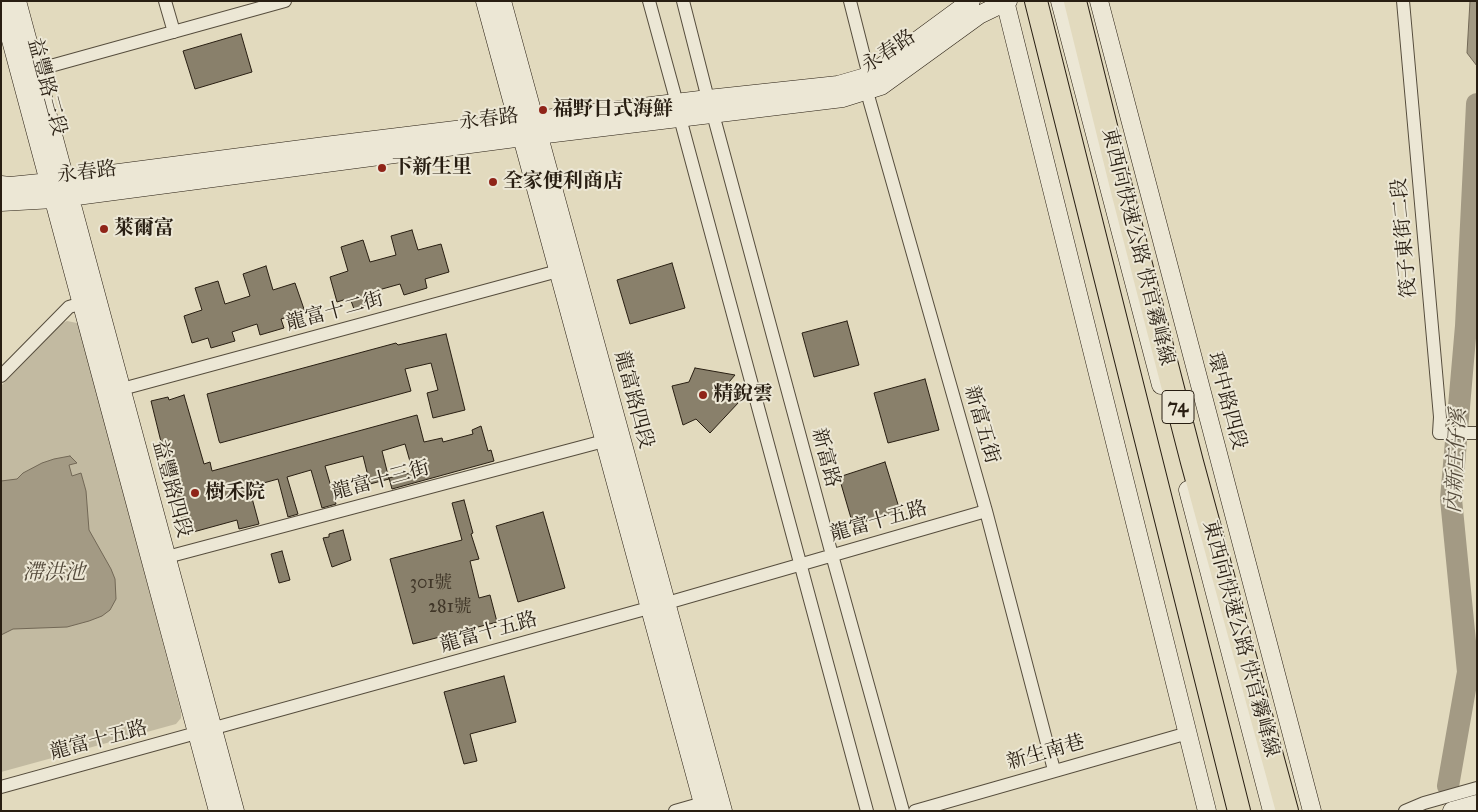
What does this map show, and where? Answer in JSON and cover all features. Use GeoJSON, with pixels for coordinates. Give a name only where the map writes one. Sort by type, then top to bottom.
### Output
{"type":"FeatureCollection","features":[{"type":"Feature","properties":{"kind":"highway","name":"東西向快速公路 快官霧峰線"},"geometry":{"type":"LineString","coordinates":[[1036,1],[1239,811]]}},
{"type":"Feature","properties":{"kind":"highway","name":"東西向快速公路 快官霧峰線"},"geometry":{"type":"LineString","coordinates":[[1075,1],[1192,462],[1287,811]]}},
{"type":"Feature","properties":{"kind":"street","name":"益豐路三段"},"geometry":{"type":"LineString","coordinates":[[17,1],[36,70],[60,189]]}},
{"type":"Feature","properties":{"kind":"street"},"geometry":{"type":"LineString","coordinates":[[165,1],[174,32]]}},
{"type":"Feature","properties":{"kind":"street"},"geometry":{"type":"LineString","coordinates":[[36,70],[285,1]]}},
{"type":"Feature","properties":{"kind":"street","name":"龍富路四段"},"geometry":{"type":"LineString","coordinates":[[485,1],[528,128],[658,606],[704,807]]}},
{"type":"Feature","properties":{"kind":"street","name":"龍富路四段"},"geometry":{"type":"LineString","coordinates":[[502,1],[558,272],[604,441],[723,811]]}},
{"type":"Feature","properties":{"kind":"street"},"geometry":{"type":"LineString","coordinates":[[649,1],[867,811]]}},
{"type":"Feature","properties":{"kind":"street","name":"新富路"},"geometry":{"type":"LineString","coordinates":[[683,1],[903,811]]}},
{"type":"Feature","properties":{"kind":"street","name":"新富五街"},"geometry":{"type":"LineString","coordinates":[[850,1],[868,84],[986,511],[1054,770]]}},
{"type":"Feature","properties":{"kind":"street","name":"永春路"},"geometry":{"type":"LineString","coordinates":[[4,198],[60,189],[528,128],[711,106],[843,98],[868,84],[971,1]]}},
{"type":"Feature","properties":{"kind":"street"},"geometry":{"type":"LineString","coordinates":[[1042,1],[1245,811]]}},
{"type":"Feature","properties":{"kind":"street"},"geometry":{"type":"LineString","coordinates":[[1060,1],[1272,811]]}},
{"type":"Feature","properties":{"kind":"street","name":"環中路四段"},"geometry":{"type":"LineString","coordinates":[[1099,1],[1312,811]]}},
{"type":"Feature","properties":{"kind":"street","name":"筏子東街二段"},"geometry":{"type":"LineString","coordinates":[[1403,1],[1440,417],[1439,433],[1477,433]]}},
{"type":"Feature","properties":{"kind":"street"},"geometry":{"type":"LineString","coordinates":[[1006,2],[1207,811]]}},
{"type":"Feature","properties":{"kind":"street","name":"永春路"},"geometry":{"type":"LineString","coordinates":[[868,84],[881,86],[979,15],[1006,2]]}},
{"type":"Feature","properties":{"kind":"street","name":"益豐路三段"},"geometry":{"type":"LineString","coordinates":[[1,3],[60,189]]}},
{"type":"Feature","properties":{"kind":"street","name":"益豐路四段"},"geometry":{"type":"LineString","coordinates":[[60,189],[82,303],[218,811]]}},
{"type":"Feature","properties":{"kind":"street","name":"益豐路四段"},"geometry":{"type":"LineString","coordinates":[[60,189],[122,390],[235,811]]}},
{"type":"Feature","properties":{"kind":"street","name":"龍富十二街"},"geometry":{"type":"LineString","coordinates":[[122,390],[558,272]]}},
{"type":"Feature","properties":{"kind":"street"},"geometry":{"type":"LineString","coordinates":[[1,376],[69,307],[82,303]]}},
{"type":"Feature","properties":{"kind":"street","name":"龍富十三街"},"geometry":{"type":"LineString","coordinates":[[168,557],[604,441]]}},
{"type":"Feature","properties":{"kind":"street","name":"龍富十五路"},"geometry":{"type":"LineString","coordinates":[[1,787],[658,606],[986,511]]}},
{"type":"Feature","properties":{"kind":"street","name":"新生南巷"},"geometry":{"type":"LineString","coordinates":[[915,811],[1188,733]]}},
{"type":"Feature","properties":{"kind":"street"},"geometry":{"type":"LineString","coordinates":[[1405,811],[1424,803],[1477,788]]}},
{"type":"Feature","properties":{"kind":"street"},"geometry":{"type":"LineString","coordinates":[[1452,811],[1477,804]]}},
{"type":"Feature","properties":{"kind":"street"},"geometry":{"type":"LineString","coordinates":[[675,811],[704,807]]}},
{"type":"Feature","properties":{"kind":"shaded area"},"geometry":{"type":"Polygon","coordinates":[[[67,321],[77,323],[80,328],[181,712],[181,718],[176,724],[1,772],[1,386],[61,324],[67,321]]]}},
{"type":"Feature","properties":{"kind":"water"},"geometry":{"type":"Polygon","coordinates":[[[1470,1],[1477,1],[1477,66],[1467,53],[1470,1]]]}},
{"type":"Feature","properties":{"kind":"water","name":"滯洪池"},"geometry":{"type":"Polygon","coordinates":[[[70,456],[77,463],[69,465],[72,476],[81,473],[86,491],[89,530],[115,579],[116,599],[110,610],[102,616],[89,621],[67,627],[13,629],[1,635],[1,481],[17,479],[23,473],[42,463],[70,456]]]}},
{"type":"Feature","properties":{"kind":"building"},"geometry":{"type":"Polygon","coordinates":[[[241,34],[252,72],[195,89],[183,51],[241,34]]]}},
{"type":"Feature","properties":{"kind":"building"},"geometry":{"type":"Polygon","coordinates":[[[412,230],[418,250],[441,244],[449,272],[425,279],[427,288],[404,295],[400,284],[375,291],[378,302],[354,309],[350,298],[337,302],[330,277],[348,271],[341,247],[363,240],[370,262],[396,255],[391,236],[412,230]]]}},
{"type":"Feature","properties":{"kind":"building"},"geometry":{"type":"Polygon","coordinates":[[[672,263],[685,308],[630,324],[617,280],[672,263]]]}},
{"type":"Feature","properties":{"kind":"building"},"geometry":{"type":"Polygon","coordinates":[[[266,266],[273,290],[295,283],[305,312],[281,319],[284,328],[260,335],[257,324],[232,332],[235,341],[211,348],[208,338],[192,343],[184,316],[202,310],[195,288],[218,281],[225,304],[250,296],[243,274],[266,266]]]}},
{"type":"Feature","properties":{"kind":"building"},"geometry":{"type":"Polygon","coordinates":[[[847,321],[859,365],[814,377],[802,333],[847,321]]]}},
{"type":"Feature","properties":{"kind":"building"},"geometry":{"type":"Polygon","coordinates":[[[446,334],[465,410],[433,418],[427,393],[438,390],[431,363],[405,369],[411,391],[220,443],[219,441],[207,394],[396,343],[398,345],[446,334]]]}},
{"type":"Feature","properties":{"kind":"building","name":"精銳雲"},"geometry":{"type":"Polygon","coordinates":[[[695,368],[735,375],[724,388],[739,402],[710,433],[696,419],[683,425],[672,386],[689,382],[695,368]]]}},
{"type":"Feature","properties":{"kind":"building"},"geometry":{"type":"Polygon","coordinates":[[[925,379],[939,430],[888,443],[874,393],[925,379]]]}},
{"type":"Feature","properties":{"kind":"building"},"geometry":{"type":"Polygon","coordinates":[[[184,395],[204,464],[210,462],[212,471],[417,415],[424,442],[442,438],[443,442],[473,434],[472,430],[481,426],[488,451],[491,450],[494,461],[392,489],[389,478],[413,472],[405,444],[382,451],[389,479],[370,484],[363,456],[325,466],[336,504],[322,508],[311,470],[287,477],[298,514],[288,517],[278,479],[249,487],[259,524],[239,529],[237,520],[186,534],[151,401],[168,397],[169,400],[184,395]]]}},
{"type":"Feature","properties":{"kind":"building"},"geometry":{"type":"Polygon","coordinates":[[[885,462],[900,511],[853,525],[839,477],[885,462]]]}},
{"type":"Feature","properties":{"kind":"building"},"geometry":{"type":"Polygon","coordinates":[[[464,500],[473,533],[471,534],[479,559],[470,561],[479,598],[490,595],[497,622],[413,644],[390,559],[462,540],[452,503],[464,500]]]}},
{"type":"Feature","properties":{"kind":"building"},"geometry":{"type":"Polygon","coordinates":[[[543,512],[565,588],[518,602],[496,526],[543,512]]]}},
{"type":"Feature","properties":{"kind":"building"},"geometry":{"type":"Polygon","coordinates":[[[343,530],[351,560],[332,567],[323,538],[343,530]]]}},
{"type":"Feature","properties":{"kind":"building"},"geometry":{"type":"Polygon","coordinates":[[[282,551],[290,580],[279,583],[271,554],[282,551]]]}},
{"type":"Feature","properties":{"kind":"building"},"geometry":{"type":"Polygon","coordinates":[[[504,676],[516,722],[470,734],[477,761],[464,764],[444,692],[504,676]]]}},
{"type":"Feature","properties":{"kind":"waterway","name":"內新庄仔溪"},"geometry":{"type":"LineString","coordinates":[[1448,786],[1468,672],[1451,499],[1466,326],[1477,104]]}},
{"type":"Feature","properties":{"kind":"place","name":"福野日式海鮮"},"geometry":{"type":"Point","coordinates":[543,110]}},
{"type":"Feature","properties":{"kind":"place","name":"下新生里"},"geometry":{"type":"Point","coordinates":[382,168]}},
{"type":"Feature","properties":{"kind":"place","name":"全家便利商店"},"geometry":{"type":"Point","coordinates":[493,182]}},
{"type":"Feature","properties":{"kind":"place","name":"萊爾富"},"geometry":{"type":"Point","coordinates":[104,229]}},
{"type":"Feature","properties":{"kind":"place","name":"精銳雲"},"geometry":{"type":"Point","coordinates":[703,395]}},
{"type":"Feature","properties":{"kind":"place","name":"樹禾院"},"geometry":{"type":"Point","coordinates":[195,493]}}]}
